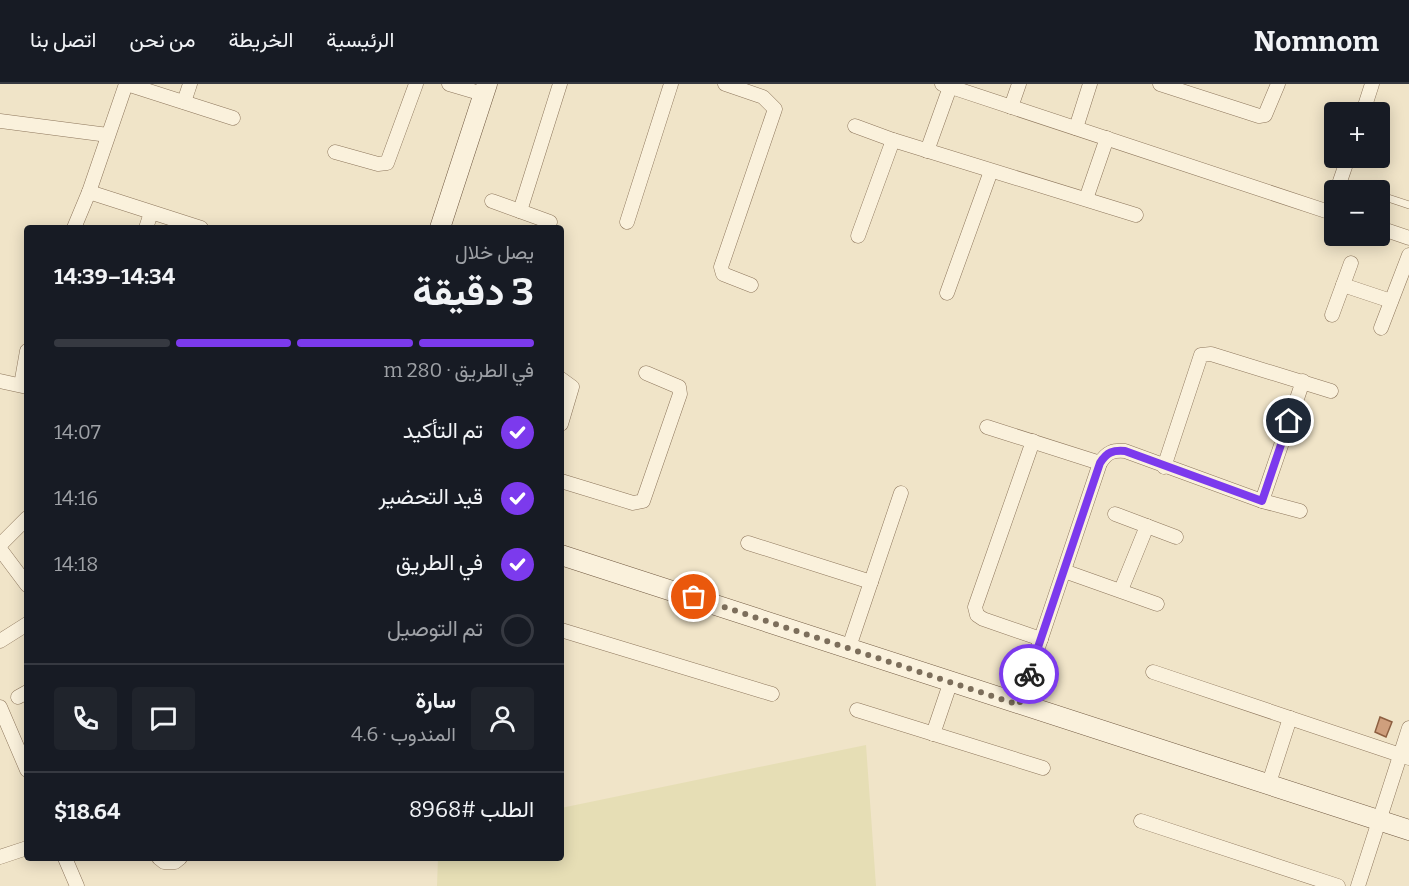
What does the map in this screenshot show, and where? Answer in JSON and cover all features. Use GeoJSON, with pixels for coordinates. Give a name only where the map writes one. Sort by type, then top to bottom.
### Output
{"type":"FeatureCollection","features":[{"type":"Feature","properties":{"kind":"main road"},"geometry":{"type":"LineString","coordinates":[[441,225],[485,89]]}},
{"type":"Feature","properties":{"kind":"main road"},"geometry":{"type":"LineString","coordinates":[[564,556],[1409,830]]}},
{"type":"Feature","properties":{"kind":"street"},"geometry":{"type":"LineString","coordinates":[[75,225],[126,84],[233,118]]}},
{"type":"Feature","properties":{"kind":"street"},"geometry":{"type":"LineString","coordinates":[[184,102],[190,84]]}},
{"type":"Feature","properties":{"kind":"street"},"geometry":{"type":"LineString","coordinates":[[335,152],[378,164],[387,163],[416,84]]}},
{"type":"Feature","properties":{"kind":"street"},"geometry":{"type":"LineString","coordinates":[[449,84],[485,89]]}},
{"type":"Feature","properties":{"kind":"street"},"geometry":{"type":"LineString","coordinates":[[520,211],[560,84]]}},
{"type":"Feature","properties":{"kind":"street"},"geometry":{"type":"LineString","coordinates":[[627,222],[671,84]]}},
{"type":"Feature","properties":{"kind":"street"},"geometry":{"type":"LineString","coordinates":[[725,84],[763,97],[775,109],[721,267],[723,274],[728,277],[751,285]]}},
{"type":"Feature","properties":{"kind":"street"},"geometry":{"type":"LineString","coordinates":[[1011,107],[1019,84]]}},
{"type":"Feature","properties":{"kind":"street"},"geometry":{"type":"LineString","coordinates":[[1076,128],[1090,84]]}},
{"type":"Feature","properties":{"kind":"street"},"geometry":{"type":"LineString","coordinates":[[1160,84],[1259,116],[1265,115],[1269,110],[1278,84]]}},
{"type":"Feature","properties":{"kind":"street"},"geometry":{"type":"LineString","coordinates":[[1366,102],[1372,84]]}},
{"type":"Feature","properties":{"kind":"street"},"geometry":{"type":"LineString","coordinates":[[927,151],[946,85],[1324,210]]}},
{"type":"Feature","properties":{"kind":"street"},"geometry":{"type":"LineString","coordinates":[[0,121],[108,135]]}},
{"type":"Feature","properties":{"kind":"street"},"geometry":{"type":"LineString","coordinates":[[855,126],[927,151],[1137,215]]}},
{"type":"Feature","properties":{"kind":"street"},"geometry":{"type":"LineString","coordinates":[[1086,199],[1107,138]]}},
{"type":"Feature","properties":{"kind":"street"},"geometry":{"type":"LineString","coordinates":[[858,236],[893,140]]}},
{"type":"Feature","properties":{"kind":"street"},"geometry":{"type":"LineString","coordinates":[[947,293],[991,171]]}},
{"type":"Feature","properties":{"kind":"street"},"geometry":{"type":"LineString","coordinates":[[89,192],[191,225]]}},
{"type":"Feature","properties":{"kind":"street"},"geometry":{"type":"LineString","coordinates":[[492,201],[550,222]]}},
{"type":"Feature","properties":{"kind":"street"},"geometry":{"type":"LineString","coordinates":[[147,225],[152,213]]}},
{"type":"Feature","properties":{"kind":"street"},"geometry":{"type":"LineString","coordinates":[[1390,231],[1409,238]]}},
{"type":"Feature","properties":{"kind":"street"},"geometry":{"type":"LineString","coordinates":[[1381,328],[1409,255]]}},
{"type":"Feature","properties":{"kind":"street"},"geometry":{"type":"LineString","coordinates":[[1332,315],[1351,263]]}},
{"type":"Feature","properties":{"kind":"street"},"geometry":{"type":"LineString","coordinates":[[1343,285],[1391,301]]}},
{"type":"Feature","properties":{"kind":"street"},"geometry":{"type":"LineString","coordinates":[[1164,467],[1201,355],[1211,354],[1332,391]]}},
{"type":"Feature","properties":{"kind":"street"},"geometry":{"type":"LineString","coordinates":[[564,482],[633,503],[643,501],[680,394],[679,387],[672,382],[646,373]]}},
{"type":"Feature","properties":{"kind":"street"},"geometry":{"type":"LineString","coordinates":[[0,381],[24,386]]}},
{"type":"Feature","properties":{"kind":"street"},"geometry":{"type":"LineString","coordinates":[[564,381],[572,387],[564,414]]}},
{"type":"Feature","properties":{"kind":"street"},"geometry":{"type":"LineString","coordinates":[[1262,501],[1303,381]]}},
{"type":"Feature","properties":{"kind":"street"},"geometry":{"type":"LineString","coordinates":[[987,427],[1100,463]]}},
{"type":"Feature","properties":{"kind":"street"},"geometry":{"type":"LineString","coordinates":[[1033,441],[975,607],[977,615],[983,620],[1041,639]]}},
{"type":"Feature","properties":{"kind":"street"},"geometry":{"type":"LineString","coordinates":[[1019,705],[1100,463],[1105,455],[1114,450],[1125,451],[1262,501],[1300,511]]}},
{"type":"Feature","properties":{"kind":"street"},"geometry":{"type":"LineString","coordinates":[[849,647],[901,493]]}},
{"type":"Feature","properties":{"kind":"street"},"geometry":{"type":"LineString","coordinates":[[1115,514],[1176,537]]}},
{"type":"Feature","properties":{"kind":"street"},"geometry":{"type":"LineString","coordinates":[[24,521],[0,547],[24,581]]}},
{"type":"Feature","properties":{"kind":"street"},"geometry":{"type":"LineString","coordinates":[[1121,590],[1147,526]]}},
{"type":"Feature","properties":{"kind":"street"},"geometry":{"type":"LineString","coordinates":[[748,543],[871,582]]}},
{"type":"Feature","properties":{"kind":"street"},"geometry":{"type":"LineString","coordinates":[[1064,572],[1157,604]]}},
{"type":"Feature","properties":{"kind":"street"},"geometry":{"type":"LineString","coordinates":[[0,641],[24,626]]}},
{"type":"Feature","properties":{"kind":"street"},"geometry":{"type":"LineString","coordinates":[[564,631],[772,693]]}},
{"type":"Feature","properties":{"kind":"street"},"geometry":{"type":"LineString","coordinates":[[1153,672],[1405,757]]}},
{"type":"Feature","properties":{"kind":"street"},"geometry":{"type":"LineString","coordinates":[[933,734],[951,681]]}},
{"type":"Feature","properties":{"kind":"street"},"geometry":{"type":"LineString","coordinates":[[0,707],[24,763]]}},
{"type":"Feature","properties":{"kind":"street"},"geometry":{"type":"LineString","coordinates":[[857,710],[1043,768]]}},
{"type":"Feature","properties":{"kind":"street"},"geometry":{"type":"LineString","coordinates":[[1268,786],[1290,718]]}},
{"type":"Feature","properties":{"kind":"street"},"geometry":{"type":"LineString","coordinates":[[1358,886],[1405,757],[1409,728]]}},
{"type":"Feature","properties":{"kind":"street"},"geometry":{"type":"LineString","coordinates":[[1141,821],[1338,886]]}},
{"type":"Feature","properties":{"kind":"street"},"geometry":{"type":"LineString","coordinates":[[0,857],[24,849]]}},
{"type":"Feature","properties":{"kind":"street"},"geometry":{"type":"LineString","coordinates":[[66,861],[77,886]]}},
{"type":"Feature","properties":{"kind":"lane"},"geometry":{"type":"LineString","coordinates":[[1390,199],[1409,205]]}},
{"type":"Feature","properties":{"kind":"shaded area"},"geometry":{"type":"Polygon","coordinates":[[[866,745],[876,886],[437,886],[438,861],[564,861],[564,807],[866,745]]]}},
{"type":"Feature","properties":{"kind":"building"},"geometry":{"type":"Polygon","coordinates":[[[1380,717],[1392,722],[1386,737],[1375,732],[1380,717]]]}},
{"type":"Feature","properties":{"kind":"way so far"},"geometry":{"type":"LineString","coordinates":[[694,597],[1019,705],[1029,674]]}},
{"type":"Feature","properties":{"kind":"route"},"geometry":{"type":"LineString","coordinates":[[1029,674],[1100,463],[1105,455],[1114,450],[1125,451],[1262,501],[1289,421]]}}]}
